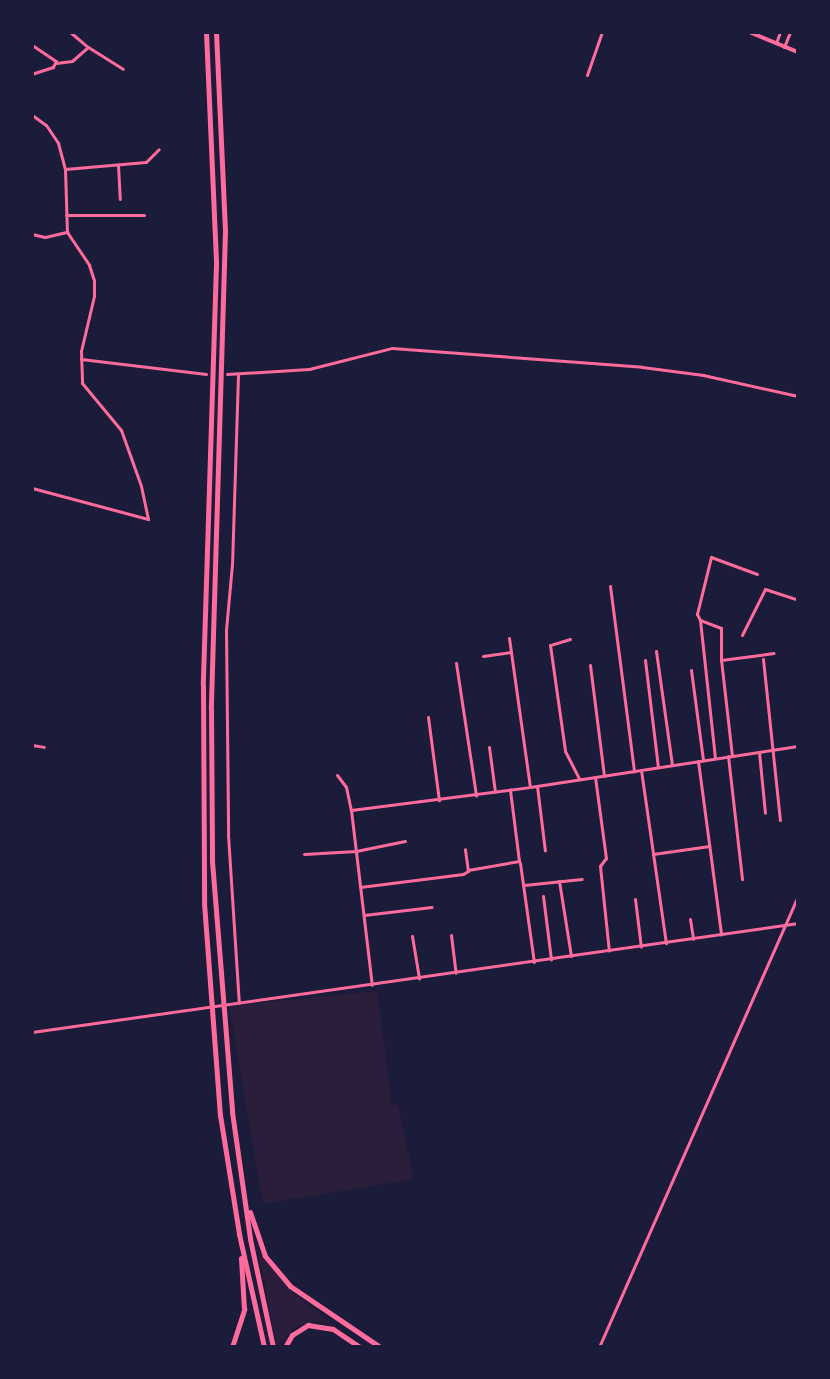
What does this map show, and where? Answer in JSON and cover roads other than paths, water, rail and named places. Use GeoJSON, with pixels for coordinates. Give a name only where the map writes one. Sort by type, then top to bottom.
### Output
{"type":"FeatureCollection","features":[{"type":"Feature","properties":{"kind":"highway"},"geometry":{"type":"LineString","coordinates":[[206,32],[216,264],[201,790],[209,992],[220,1115],[239,1234],[264,1347]]}},
{"type":"Feature","properties":{"kind":"highway"},"geometry":{"type":"LineString","coordinates":[[216,32],[223,126],[225,271],[210,789],[223,1022],[250,1239],[273,1347]]}},
{"type":"Feature","properties":{"kind":"highway"},"geometry":{"type":"LineString","coordinates":[[244,1191],[256,1236],[275,1271],[312,1304],[380,1347]]}},
{"type":"Feature","properties":{"kind":"highway"},"geometry":{"type":"LineString","coordinates":[[232,1347],[244,1309],[239,1234]]}},
{"type":"Feature","properties":{"kind":"highway"},"geometry":{"type":"LineString","coordinates":[[285,1347],[300,1329],[319,1325],[333,1329],[360,1347]]}},
{"type":"Feature","properties":{"kind":"main road"},"geometry":{"type":"LineString","coordinates":[[749,32],[798,52]]}},
{"type":"Feature","properties":{"kind":"street"},"geometry":{"type":"LineString","coordinates":[[70,32],[123,69]]}},
{"type":"Feature","properties":{"kind":"street"},"geometry":{"type":"LineString","coordinates":[[587,75],[602,32]]}},
{"type":"Feature","properties":{"kind":"street"},"geometry":{"type":"LineString","coordinates":[[776,43],[780,32]]}},
{"type":"Feature","properties":{"kind":"street"},"geometry":{"type":"LineString","coordinates":[[784,47],[790,32]]}},
{"type":"Feature","properties":{"kind":"street"},"geometry":{"type":"LineString","coordinates":[[32,45],[54,57],[56,63]]}},
{"type":"Feature","properties":{"kind":"street"},"geometry":{"type":"LineString","coordinates":[[32,74],[56,63],[72,61],[88,47]]}},
{"type":"Feature","properties":{"kind":"street"},"geometry":{"type":"LineString","coordinates":[[32,115],[53,133],[65,169],[67,232],[89,265],[94,280],[81,359],[86,391],[121,430],[141,486],[148,519],[32,488]]}},
{"type":"Feature","properties":{"kind":"street"},"geometry":{"type":"LineString","coordinates":[[65,169],[146,162],[159,149]]}},
{"type":"Feature","properties":{"kind":"street"},"geometry":{"type":"LineString","coordinates":[[118,165],[120,199]]}},
{"type":"Feature","properties":{"kind":"street"},"geometry":{"type":"LineString","coordinates":[[66,215],[144,215]]}},
{"type":"Feature","properties":{"kind":"street"},"geometry":{"type":"LineString","coordinates":[[32,234],[45,237],[67,232]]}},
{"type":"Feature","properties":{"kind":"street"},"geometry":{"type":"LineString","coordinates":[[227,374],[309,369],[392,348],[642,367],[703,375],[798,396]]}},
{"type":"Feature","properties":{"kind":"street"},"geometry":{"type":"LineString","coordinates":[[81,359],[206,374]]}},
{"type":"Feature","properties":{"kind":"street"},"geometry":{"type":"LineString","coordinates":[[238,375],[232,564],[226,630],[228,835],[239,1003]]}},
{"type":"Feature","properties":{"kind":"street"},"geometry":{"type":"LineString","coordinates":[[715,758],[697,614],[711,557],[757,574]]}},
{"type":"Feature","properties":{"kind":"street"},"geometry":{"type":"LineString","coordinates":[[610,586],[634,771]]}},
{"type":"Feature","properties":{"kind":"street"},"geometry":{"type":"LineString","coordinates":[[742,635],[765,589],[798,600]]}},
{"type":"Feature","properties":{"kind":"street"},"geometry":{"type":"LineString","coordinates":[[700,620],[721,626],[721,660],[742,879]]}},
{"type":"Feature","properties":{"kind":"street"},"geometry":{"type":"LineString","coordinates":[[509,638],[530,787]]}},
{"type":"Feature","properties":{"kind":"street"},"geometry":{"type":"LineString","coordinates":[[570,639],[550,645],[565,751],[579,779]]}},
{"type":"Feature","properties":{"kind":"street"},"geometry":{"type":"LineString","coordinates":[[656,651],[672,765]]}},
{"type":"Feature","properties":{"kind":"street"},"geometry":{"type":"LineString","coordinates":[[483,656],[511,652]]}},
{"type":"Feature","properties":{"kind":"street"},"geometry":{"type":"LineString","coordinates":[[721,660],[774,653]]}},
{"type":"Feature","properties":{"kind":"street"},"geometry":{"type":"LineString","coordinates":[[763,659],[780,820]]}},
{"type":"Feature","properties":{"kind":"street"},"geometry":{"type":"LineString","coordinates":[[645,660],[658,767]]}},
{"type":"Feature","properties":{"kind":"street"},"geometry":{"type":"LineString","coordinates":[[456,663],[476,795]]}},
{"type":"Feature","properties":{"kind":"street"},"geometry":{"type":"LineString","coordinates":[[590,665],[604,776]]}},
{"type":"Feature","properties":{"kind":"street"},"geometry":{"type":"LineString","coordinates":[[691,670],[721,934]]}},
{"type":"Feature","properties":{"kind":"street"},"geometry":{"type":"LineString","coordinates":[[797,698],[798,707]]}},
{"type":"Feature","properties":{"kind":"street"},"geometry":{"type":"LineString","coordinates":[[428,717],[439,800]]}},
{"type":"Feature","properties":{"kind":"street"},"geometry":{"type":"LineString","coordinates":[[32,745],[44,747]]}},
{"type":"Feature","properties":{"kind":"street"},"geometry":{"type":"LineString","coordinates":[[351,810],[476,795],[798,746]]}},
{"type":"Feature","properties":{"kind":"street"},"geometry":{"type":"LineString","coordinates":[[489,747],[495,792]]}},
{"type":"Feature","properties":{"kind":"street"},"geometry":{"type":"LineString","coordinates":[[759,752],[765,813]]}},
{"type":"Feature","properties":{"kind":"street"},"geometry":{"type":"LineString","coordinates":[[641,770],[666,943]]}},
{"type":"Feature","properties":{"kind":"street"},"geometry":{"type":"LineString","coordinates":[[337,775],[346,787],[351,810],[372,985]]}},
{"type":"Feature","properties":{"kind":"street"},"geometry":{"type":"LineString","coordinates":[[595,777],[606,858],[600,866],[609,951]]}},
{"type":"Feature","properties":{"kind":"street"},"geometry":{"type":"LineString","coordinates":[[537,786],[545,851]]}},
{"type":"Feature","properties":{"kind":"street"},"geometry":{"type":"LineString","coordinates":[[510,790],[534,962]]}},
{"type":"Feature","properties":{"kind":"street"},"geometry":{"type":"LineString","coordinates":[[304,854],[356,851],[405,841]]}},
{"type":"Feature","properties":{"kind":"street"},"geometry":{"type":"LineString","coordinates":[[653,854],[709,846]]}},
{"type":"Feature","properties":{"kind":"street"},"geometry":{"type":"LineString","coordinates":[[465,849],[468,871]]}},
{"type":"Feature","properties":{"kind":"street"},"geometry":{"type":"LineString","coordinates":[[360,887],[519,861]]}},
{"type":"Feature","properties":{"kind":"street"},"geometry":{"type":"LineString","coordinates":[[524,885],[582,879]]}},
{"type":"Feature","properties":{"kind":"street"},"geometry":{"type":"LineString","coordinates":[[559,881],[571,957]]}},
{"type":"Feature","properties":{"kind":"street"},"geometry":{"type":"LineString","coordinates":[[543,896],[551,959]]}},
{"type":"Feature","properties":{"kind":"street"},"geometry":{"type":"LineString","coordinates":[[599,1347],[798,896]]}},
{"type":"Feature","properties":{"kind":"street"},"geometry":{"type":"LineString","coordinates":[[635,899],[641,947]]}},
{"type":"Feature","properties":{"kind":"street"},"geometry":{"type":"LineString","coordinates":[[364,915],[432,907]]}},
{"type":"Feature","properties":{"kind":"street"},"geometry":{"type":"LineString","coordinates":[[690,919],[693,939]]}},
{"type":"Feature","properties":{"kind":"street"},"geometry":{"type":"LineString","coordinates":[[32,1032],[798,923]]}},
{"type":"Feature","properties":{"kind":"street"},"geometry":{"type":"LineString","coordinates":[[451,935],[456,973]]}},
{"type":"Feature","properties":{"kind":"street"},"geometry":{"type":"LineString","coordinates":[[412,936],[419,978]]}}]}
